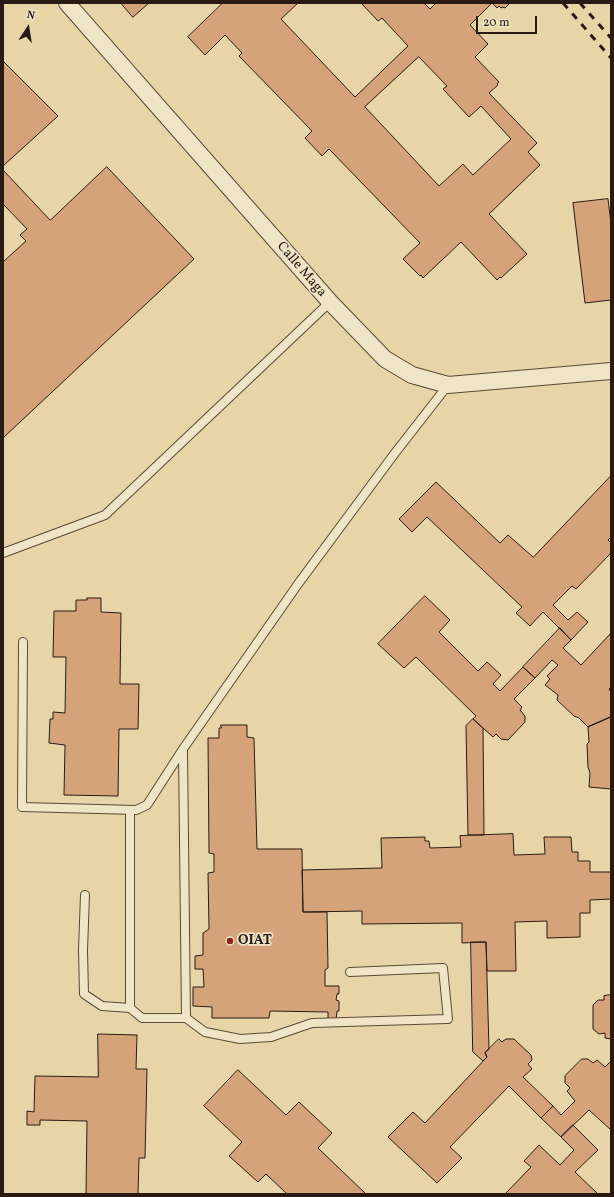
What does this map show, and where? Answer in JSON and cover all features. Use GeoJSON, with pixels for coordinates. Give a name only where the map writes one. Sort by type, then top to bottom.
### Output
{"type":"FeatureCollection","features":[{"type":"Feature","properties":{"kind":"street","name":"Calle Maga"},"geometry":{"type":"LineString","coordinates":[[67,3],[330,302],[385,358],[412,375],[448,386],[611,371]]}},
{"type":"Feature","properties":{"kind":"lane"},"geometry":{"type":"LineString","coordinates":[[3,553],[105,516],[330,302]]}},
{"type":"Feature","properties":{"kind":"lane"},"geometry":{"type":"LineString","coordinates":[[23,642],[22,807],[136,810],[147,805],[183,749],[298,584],[395,453],[448,386]]}},
{"type":"Feature","properties":{"kind":"lane"},"geometry":{"type":"LineString","coordinates":[[183,749],[186,1018]]}},
{"type":"Feature","properties":{"kind":"lane"},"geometry":{"type":"LineString","coordinates":[[130,810],[130,1008]]}},
{"type":"Feature","properties":{"kind":"lane"},"geometry":{"type":"LineString","coordinates":[[86,895],[83,950],[84,994],[102,1006],[130,1008],[142,1018],[186,1018],[205,1032],[240,1039],[271,1037],[312,1022],[448,1020],[443,968],[350,972]]}},
{"type":"Feature","properties":{"kind":"building"},"geometry":{"type":"Polygon","coordinates":[[[121,3],[149,3],[133,17],[121,3]]]}},
{"type":"Feature","properties":{"kind":"building"},"geometry":{"type":"Polygon","coordinates":[[[223,3],[298,3],[281,19],[355,97],[408,46],[382,18],[378,21],[361,3],[424,3],[430,9],[436,3],[492,3],[470,25],[488,44],[475,57],[499,82],[497,84],[498,85],[489,93],[537,143],[528,152],[540,165],[489,214],[527,254],[497,280],[461,242],[423,278],[403,259],[420,243],[329,149],[322,156],[305,138],[312,131],[239,56],[242,53],[225,35],[205,55],[188,37],[223,3]],[[419,57],[365,107],[439,186],[463,164],[473,175],[511,139],[481,106],[469,117],[443,89],[447,86],[419,57]]]}},
{"type":"Feature","properties":{"kind":"building"},"geometry":{"type":"Polygon","coordinates":[[[492,3],[510,3],[505,8],[501,8],[499,6],[497,8],[492,3]]]}},
{"type":"Feature","properties":{"kind":"building"},"geometry":{"type":"Polygon","coordinates":[[[3,61],[58,116],[3,166],[3,61]]]}},
{"type":"Feature","properties":{"kind":"building"},"geometry":{"type":"Polygon","coordinates":[[[107,167],[194,259],[3,438],[3,262],[26,241],[20,235],[27,229],[3,204],[3,170],[50,220],[107,167]]]}},
{"type":"Feature","properties":{"kind":"building"},"geometry":{"type":"Polygon","coordinates":[[[608,199],[611,223],[611,300],[585,303],[573,203],[608,199]]]}},
{"type":"Feature","properties":{"kind":"building"},"geometry":{"type":"Polygon","coordinates":[[[611,476],[611,537],[608,540],[611,543],[611,553],[576,589],[572,586],[553,605],[568,620],[577,612],[588,622],[571,640],[543,612],[530,626],[516,613],[522,607],[427,517],[412,532],[399,519],[436,482],[500,543],[508,535],[533,557],[611,476]]]}},
{"type":"Feature","properties":{"kind":"building"},"geometry":{"type":"Polygon","coordinates":[[[425,596],[450,620],[439,632],[478,671],[487,662],[501,675],[493,684],[500,691],[523,667],[535,678],[514,699],[522,707],[520,710],[525,716],[525,722],[508,740],[501,739],[496,734],[493,737],[473,719],[476,716],[416,657],[404,668],[378,644],[425,596]]]}},
{"type":"Feature","properties":{"kind":"building"},"geometry":{"type":"Polygon","coordinates":[[[87,598],[101,598],[101,612],[121,613],[120,684],[139,684],[138,729],[119,729],[118,796],[64,795],[65,745],[49,743],[50,719],[53,719],[53,712],[65,713],[66,657],[53,657],[54,611],[76,611],[76,600],[87,600],[87,598]]]}},
{"type":"Feature","properties":{"kind":"building"},"geometry":{"type":"Polygon","coordinates":[[[560,628],[571,640],[563,648],[581,665],[611,633],[611,687],[609,689],[611,692],[611,717],[588,727],[557,700],[558,695],[545,685],[550,679],[547,676],[558,665],[552,660],[535,678],[523,667],[560,628]]]}},
{"type":"Feature","properties":{"kind":"building"},"geometry":{"type":"Polygon","coordinates":[[[611,717],[611,789],[589,787],[590,773],[588,767],[587,744],[589,742],[588,727],[611,717]]]}},
{"type":"Feature","properties":{"kind":"building"},"geometry":{"type":"Polygon","coordinates":[[[473,719],[483,728],[484,835],[468,835],[466,726],[473,719]]]}},
{"type":"Feature","properties":{"kind":"building"},"geometry":{"type":"Polygon","coordinates":[[[221,725],[247,725],[247,737],[254,738],[257,849],[302,849],[303,912],[327,912],[328,968],[325,970],[325,986],[339,986],[339,994],[337,994],[336,1000],[339,1001],[339,1011],[337,1011],[336,1020],[328,1020],[328,1012],[270,1011],[269,1018],[212,1018],[212,1007],[193,1006],[193,987],[204,987],[203,969],[195,969],[195,956],[203,955],[203,933],[209,929],[208,873],[214,872],[214,854],[209,853],[208,738],[219,738],[219,728],[221,728],[221,725]]]}},
{"type":"Feature","properties":{"kind":"building"},"geometry":{"type":"Polygon","coordinates":[[[513,834],[514,855],[545,854],[544,837],[571,837],[572,852],[578,852],[578,861],[590,861],[590,872],[611,872],[611,899],[590,900],[590,913],[580,913],[580,937],[547,938],[547,921],[515,922],[516,971],[487,971],[486,942],[462,943],[462,923],[362,924],[362,911],[303,912],[302,870],[382,868],[381,838],[425,837],[425,841],[429,841],[430,848],[461,847],[460,836],[513,834]]]}},
{"type":"Feature","properties":{"kind":"building"},"geometry":{"type":"Polygon","coordinates":[[[471,942],[486,942],[489,1049],[485,1053],[487,1057],[483,1061],[473,1052],[471,942]]]}},
{"type":"Feature","properties":{"kind":"building"},"geometry":{"type":"Polygon","coordinates":[[[611,995],[611,1039],[605,1038],[605,1033],[599,1034],[593,1029],[593,1005],[598,1000],[604,1000],[604,996],[611,995]]]}},
{"type":"Feature","properties":{"kind":"building"},"geometry":{"type":"Polygon","coordinates":[[[98,1034],[137,1035],[136,1069],[147,1069],[145,1158],[139,1158],[138,1194],[86,1194],[87,1121],[40,1120],[40,1125],[27,1125],[27,1111],[34,1112],[35,1076],[98,1077],[98,1034]]]}},
{"type":"Feature","properties":{"kind":"building"},"geometry":{"type":"Polygon","coordinates":[[[499,1039],[502,1042],[506,1039],[514,1039],[531,1055],[532,1060],[528,1064],[532,1069],[523,1077],[553,1106],[541,1118],[509,1086],[450,1147],[462,1158],[437,1183],[388,1137],[413,1112],[425,1123],[487,1057],[485,1053],[499,1039]]]}},
{"type":"Feature","properties":{"kind":"building"},"geometry":{"type":"Polygon","coordinates":[[[582,1059],[588,1059],[593,1063],[597,1060],[605,1067],[611,1061],[611,1130],[589,1110],[561,1137],[541,1118],[553,1106],[561,1115],[575,1101],[567,1091],[570,1088],[565,1083],[565,1076],[582,1059]]]}},
{"type":"Feature","properties":{"kind":"building"},"geometry":{"type":"Polygon","coordinates":[[[238,1070],[286,1115],[299,1102],[332,1133],[318,1148],[366,1194],[287,1194],[266,1174],[258,1182],[229,1156],[242,1142],[204,1106],[238,1070]]]}},
{"type":"Feature","properties":{"kind":"building"},"geometry":{"type":"Polygon","coordinates":[[[573,1125],[598,1150],[575,1172],[598,1194],[505,1194],[531,1167],[524,1161],[539,1145],[560,1165],[574,1150],[561,1137],[573,1125]]]}},
{"type":"Feature","properties":{"kind":"railway"},"geometry":{"type":"LineString","coordinates":[[563,3],[611,58]]}},
{"type":"Feature","properties":{"kind":"railway"},"geometry":{"type":"LineString","coordinates":[[580,3],[611,38]]}},
{"type":"Feature","properties":{"kind":"place","name":"OIAT"},"geometry":{"type":"Point","coordinates":[230,941]}}]}
